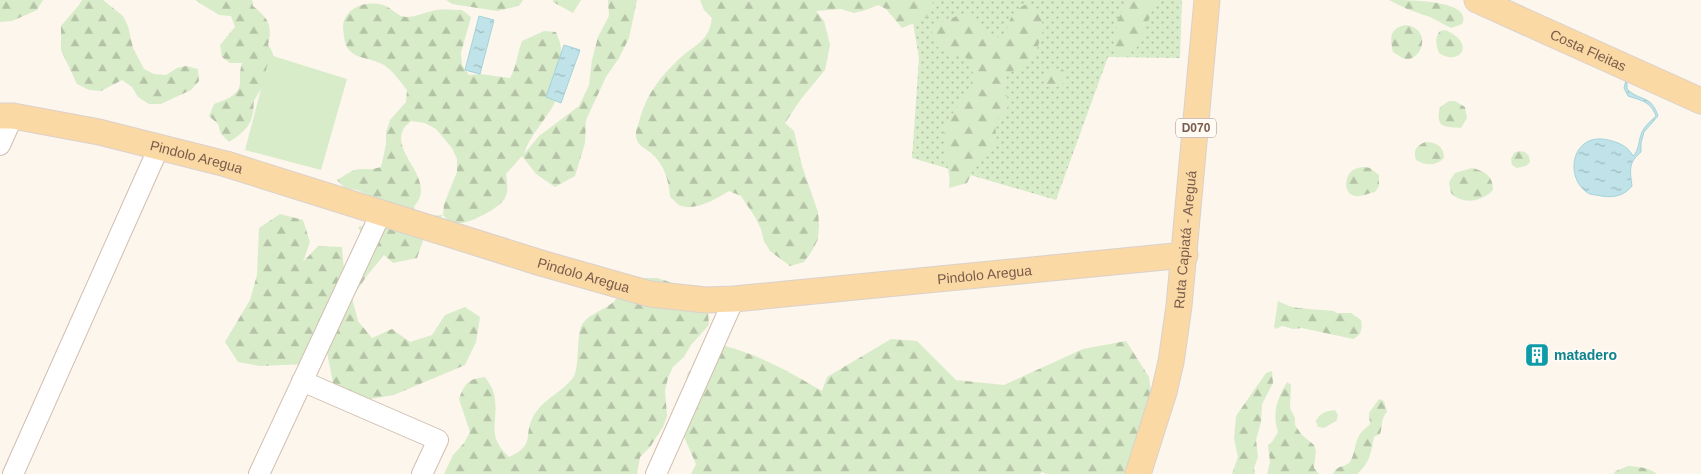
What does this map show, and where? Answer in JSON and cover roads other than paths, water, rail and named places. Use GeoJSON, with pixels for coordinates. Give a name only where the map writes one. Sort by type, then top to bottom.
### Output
{"type":"FeatureCollection","features":[{"type":"Feature","properties":{"kind":"main road","name":"Ruta Capiatá - Areguá"},"geometry":{"type":"LineString","coordinates":[[1138,474],[1155,422],[1171,362],[1184,255],[1207,0]]}},
{"type":"Feature","properties":{"kind":"main road","name":"Costa Fleitas"},"geometry":{"type":"LineString","coordinates":[[1477,0],[1701,101]]}},
{"type":"Feature","properties":{"kind":"main road","name":"Pindolo Aregua"},"geometry":{"type":"LineString","coordinates":[[6,116],[99,132],[226,164],[541,263],[650,294],[706,300],[734,299],[1184,255]]}},
{"type":"Feature","properties":{"kind":"street"},"geometry":{"type":"LineString","coordinates":[[0,144],[6,116]]}},
{"type":"Feature","properties":{"kind":"street"},"geometry":{"type":"LineString","coordinates":[[14,474],[159,147]]}},
{"type":"Feature","properties":{"kind":"street"},"geometry":{"type":"LineString","coordinates":[[259,474],[381,213]]}},
{"type":"Feature","properties":{"kind":"street"},"geometry":{"type":"LineString","coordinates":[[656,474],[734,299]]}},
{"type":"Feature","properties":{"kind":"street"},"geometry":{"type":"LineString","coordinates":[[302,381],[438,440],[422,474]]}},
{"type":"Feature","properties":{"kind":"water"},"geometry":{"type":"Polygon","coordinates":[[[479,16],[494,20],[480,74],[465,70],[479,16]]]}},
{"type":"Feature","properties":{"kind":"water"},"geometry":{"type":"Polygon","coordinates":[[[564,45],[580,50],[561,103],[546,97],[564,45]]]}},
{"type":"Feature","properties":{"kind":"water"},"geometry":{"type":"Polygon","coordinates":[[[1626,80],[1701,111],[1701,114],[1627,81],[1627,89],[1636,96],[1649,101],[1658,116],[1644,132],[1641,152],[1632,163],[1632,186],[1626,192],[1614,196],[1606,197],[1590,194],[1581,187],[1576,178],[1575,158],[1579,149],[1587,142],[1598,139],[1622,145],[1633,156],[1637,151],[1643,130],[1656,116],[1648,104],[1628,96],[1624,88],[1626,80]]]}},
{"type":"Feature","properties":{"kind":"place","name":"matadero"},"geometry":{"type":"Point","coordinates":[1537,355]}}]}
